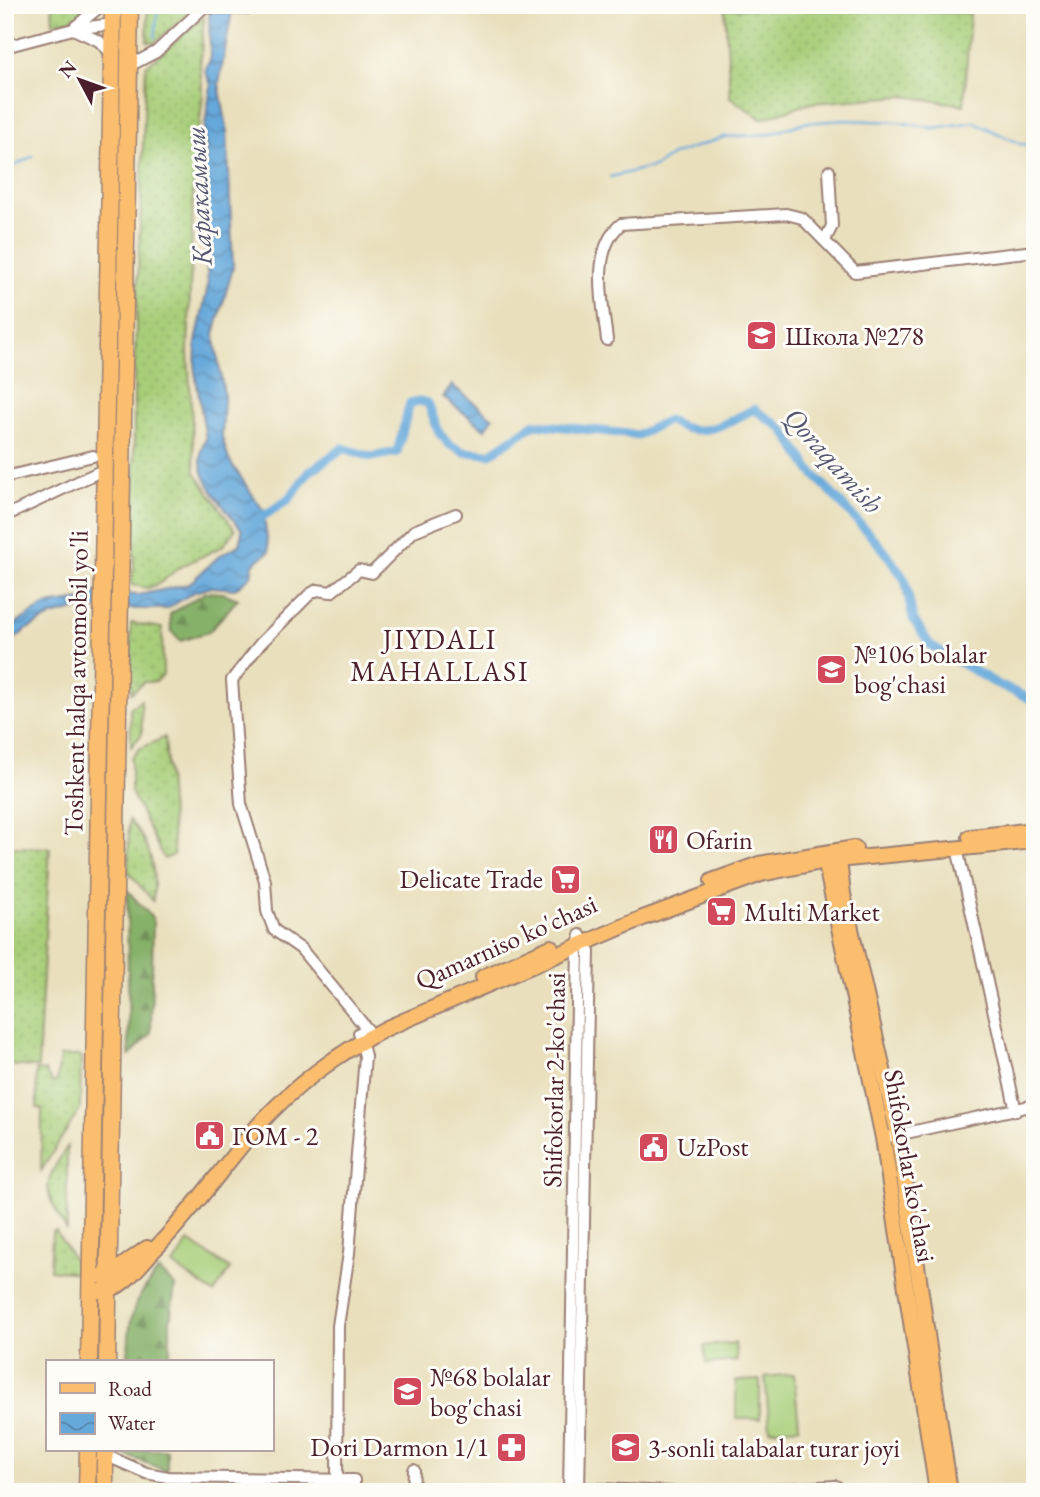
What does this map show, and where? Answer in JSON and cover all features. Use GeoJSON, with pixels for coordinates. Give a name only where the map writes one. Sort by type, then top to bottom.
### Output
{"type":"FeatureCollection","features":[{"type":"Feature","properties":{"kind":"highway","name":"Toshkent halqa avtomobil yo'li"},"geometry":{"type":"LineString","coordinates":[[107,1360],[99,1284],[95,953],[102,628],[112,580],[127,222],[129,66],[121,24],[113,5]]}},
{"type":"Feature","properties":{"kind":"highway","name":"Toshkent halqa avtomobil yo'li"},"geometry":{"type":"LineString","coordinates":[[89,1360],[99,1284],[115,953],[120,628],[112,580],[105,469],[112,54],[130,5]]}},
{"type":"Feature","properties":{"kind":"highway"},"geometry":{"type":"LineString","coordinates":[[109,222],[127,222]]}},
{"type":"Feature","properties":{"kind":"highway"},"geometry":{"type":"LineString","coordinates":[[95,953],[115,953]]}},
{"type":"Feature","properties":{"kind":"highway"},"geometry":{"type":"LineString","coordinates":[[87,1492],[88,1452],[105,1452],[105,1492]]}},
{"type":"Feature","properties":{"kind":"main road","name":"Qamarniso ko'chasi"},"geometry":{"type":"LineString","coordinates":[[99,1284],[124,1281],[178,1226],[257,1128],[305,1077],[366,1034],[509,964],[581,942],[751,866],[1035,830]]}},
{"type":"Feature","properties":{"kind":"main road","name":"Qamarniso ko'chasi"},"geometry":{"type":"LineString","coordinates":[[832,857],[1035,841]]}},
{"type":"Feature","properties":{"kind":"main road"},"geometry":{"type":"LineString","coordinates":[[832,857],[844,894],[891,1136]]}},
{"type":"Feature","properties":{"kind":"main road","name":"Shifokorlar ko'chasi"},"geometry":{"type":"LineString","coordinates":[[891,1136],[937,1492]]}},
{"type":"Feature","properties":{"kind":"main road","name":"Shifokorlar ko'chasi"},"geometry":{"type":"LineString","coordinates":[[891,1136],[950,1492]]}},
{"type":"Feature","properties":{"kind":"street"},"geometry":{"type":"LineString","coordinates":[[73,29],[102,5]]}},
{"type":"Feature","properties":{"kind":"street"},"geometry":{"type":"LineString","coordinates":[[129,66],[156,52],[204,7],[246,7]]}},
{"type":"Feature","properties":{"kind":"street"},"geometry":{"type":"LineString","coordinates":[[5,47],[73,29],[121,24]]}},
{"type":"Feature","properties":{"kind":"street"},"geometry":{"type":"LineString","coordinates":[[73,29],[99,41],[112,54]]}},
{"type":"Feature","properties":{"kind":"street"},"geometry":{"type":"LineString","coordinates":[[825,240],[832,226],[829,170]]}},
{"type":"Feature","properties":{"kind":"street"},"geometry":{"type":"LineString","coordinates":[[607,340],[600,271],[609,240],[621,224],[786,214],[802,218],[855,272],[1035,251]]}},
{"type":"Feature","properties":{"kind":"street"},"geometry":{"type":"LineString","coordinates":[[5,477],[93,456]]}},
{"type":"Feature","properties":{"kind":"street"},"geometry":{"type":"LineString","coordinates":[[5,516],[105,469]]}},
{"type":"Feature","properties":{"kind":"street"},"geometry":{"type":"LineString","coordinates":[[337,1479],[338,1326],[349,1254],[366,1034],[301,949],[274,930],[265,900],[265,881],[241,804],[232,680],[260,644],[310,594],[317,590],[331,592],[359,570],[372,573],[414,531],[456,514]]}},
{"type":"Feature","properties":{"kind":"street"},"geometry":{"type":"LineString","coordinates":[[957,848],[1016,1111]]}},
{"type":"Feature","properties":{"kind":"street","name":"Shifokorlar 2-ko'chasi"},"geometry":{"type":"LineString","coordinates":[[576,1491],[589,957],[581,942]]}},
{"type":"Feature","properties":{"kind":"street"},"geometry":{"type":"LineString","coordinates":[[891,1136],[1035,1105]]}},
{"type":"Feature","properties":{"kind":"street"},"geometry":{"type":"LineString","coordinates":[[105,1452],[146,1473],[216,1478],[354,1480],[354,1492]]}},
{"type":"Feature","properties":{"kind":"street"},"geometry":{"type":"LineString","coordinates":[[413,1492],[414,1470]]}},
{"type":"Feature","properties":{"kind":"street"},"geometry":{"type":"LineString","coordinates":[[215,1492],[216,1478]]}},
{"type":"Feature","properties":{"kind":"street"},"geometry":{"type":"LineString","coordinates":[[284,1479],[284,1492]]}},
{"type":"Feature","properties":{"kind":"street"},"geometry":{"type":"LineString","coordinates":[[730,1492],[836,1486],[841,1492]]}},
{"type":"Feature","properties":{"kind":"street"},"geometry":{"type":"LineString","coordinates":[[576,1491],[672,1492]]}},
{"type":"Feature","properties":{"kind":"green space"},"geometry":{"type":"Polygon","coordinates":[[[52,5],[92,5],[78,18],[53,23],[52,5]]]}},
{"type":"Feature","properties":{"kind":"green space"},"geometry":{"type":"Polygon","coordinates":[[[148,5],[198,5],[154,43],[147,41],[148,5]]]}},
{"type":"Feature","properties":{"kind":"green space"},"geometry":{"type":"Polygon","coordinates":[[[725,8],[970,13],[964,105],[903,96],[811,103],[761,119],[730,97],[725,8]]]}},
{"type":"Feature","properties":{"kind":"green space"},"geometry":{"type":"Polygon","coordinates":[[[204,17],[200,67],[203,94],[194,173],[188,352],[195,472],[235,530],[223,546],[178,568],[162,582],[148,588],[131,585],[134,565],[134,383],[146,66],[204,17]]]}},
{"type":"Feature","properties":{"kind":"green space"},"geometry":{"type":"Polygon","coordinates":[[[119,40],[124,40],[121,211],[115,210],[119,40]]]}},
{"type":"Feature","properties":{"kind":"green space"},"geometry":{"type":"Polygon","coordinates":[[[114,238],[120,239],[115,564],[109,564],[114,238]]]}},
{"type":"Feature","properties":{"kind":"green space"},"geometry":{"type":"Polygon","coordinates":[[[206,592],[223,593],[238,599],[209,632],[180,641],[171,631],[170,614],[206,592]]]}},
{"type":"Feature","properties":{"kind":"green space"},"geometry":{"type":"Polygon","coordinates":[[[131,623],[162,628],[163,675],[155,682],[144,682],[131,693],[131,623]]]}},
{"type":"Feature","properties":{"kind":"green space"},"geometry":{"type":"Polygon","coordinates":[[[108,658],[114,658],[110,940],[104,939],[108,658]]]}},
{"type":"Feature","properties":{"kind":"green space"},"geometry":{"type":"Polygon","coordinates":[[[141,700],[142,734],[131,747],[130,708],[141,700]]]}},
{"type":"Feature","properties":{"kind":"green space"},"geometry":{"type":"Polygon","coordinates":[[[165,737],[174,855],[164,859],[131,792],[131,758],[139,749],[165,737]]]}},
{"type":"Feature","properties":{"kind":"green space"},"geometry":{"type":"Polygon","coordinates":[[[129,820],[143,838],[151,858],[153,901],[128,872],[129,820]]]}},
{"type":"Feature","properties":{"kind":"green space"},"geometry":{"type":"Polygon","coordinates":[[[5,847],[50,848],[38,1067],[5,1065],[5,847]]]}},
{"type":"Feature","properties":{"kind":"green space"},"geometry":{"type":"Polygon","coordinates":[[[127,890],[153,919],[151,1034],[129,1056],[127,890]]]}},
{"type":"Feature","properties":{"kind":"green space"},"geometry":{"type":"Polygon","coordinates":[[[103,963],[109,963],[104,1265],[99,1265],[103,963]]]}},
{"type":"Feature","properties":{"kind":"green space"},"geometry":{"type":"Polygon","coordinates":[[[60,1056],[81,1056],[80,1109],[41,1171],[42,1109],[37,1108],[36,1070],[45,1071],[52,1083],[57,1081],[60,1056]]]}},
{"type":"Feature","properties":{"kind":"green space"},"geometry":{"type":"Polygon","coordinates":[[[67,1147],[67,1231],[48,1189],[52,1172],[67,1147]]]}},
{"type":"Feature","properties":{"kind":"green space"},"geometry":{"type":"Polygon","coordinates":[[[56,1231],[78,1267],[78,1273],[50,1270],[52,1232],[56,1231]]]}},
{"type":"Feature","properties":{"kind":"green space"},"geometry":{"type":"Polygon","coordinates":[[[189,1241],[230,1269],[214,1293],[173,1265],[189,1241]]]}},
{"type":"Feature","properties":{"kind":"green space"},"geometry":{"type":"Polygon","coordinates":[[[159,1270],[175,1286],[170,1320],[170,1360],[128,1360],[133,1312],[149,1282],[159,1270]]]}},
{"type":"Feature","properties":{"kind":"green space"},"geometry":{"type":"Polygon","coordinates":[[[735,1343],[737,1361],[706,1364],[704,1346],[735,1343]]]}},
{"type":"Feature","properties":{"kind":"green space"},"geometry":{"type":"Polygon","coordinates":[[[794,1374],[799,1427],[770,1430],[765,1377],[794,1374]]]}},
{"type":"Feature","properties":{"kind":"green space"},"geometry":{"type":"Polygon","coordinates":[[[760,1380],[760,1419],[736,1419],[736,1381],[760,1380]]]}},
{"type":"Feature","properties":{"kind":"green space"},"geometry":{"type":"Polygon","coordinates":[[[167,1452],[167,1471],[120,1453],[167,1452]]]}},
{"type":"Feature","properties":{"kind":"water"},"geometry":{"type":"Polygon","coordinates":[[[209,5],[233,5],[219,84],[227,128],[233,268],[214,334],[224,395],[222,437],[229,460],[263,510],[269,552],[253,564],[251,576],[235,589],[212,587],[194,592],[167,609],[79,609],[52,616],[27,629],[5,647],[5,630],[46,605],[83,600],[97,592],[139,595],[189,584],[219,556],[240,544],[242,530],[217,498],[204,475],[201,451],[206,439],[195,372],[196,342],[208,285],[201,164],[207,159],[204,132],[211,85],[205,71],[210,60],[209,5]]]}},
{"type":"Feature","properties":{"kind":"water"},"geometry":{"type":"Polygon","coordinates":[[[452,385],[493,418],[485,429],[443,397],[452,385]]]}},
{"type":"Feature","properties":{"kind":"waterway"},"geometry":{"type":"LineString","coordinates":[[155,37],[158,5]]}},
{"type":"Feature","properties":{"kind":"waterway"},"geometry":{"type":"LineString","coordinates":[[610,177],[656,166],[672,155],[724,137],[770,134],[803,123],[844,120],[898,122],[934,128],[974,122],[1020,144],[1035,145]]}},
{"type":"Feature","properties":{"kind":"waterway"},"geometry":{"type":"LineString","coordinates":[[5,171],[33,156]]}},
{"type":"Feature","properties":{"kind":"waterway","name":"Qoraqamish"},"geometry":{"type":"LineString","coordinates":[[257,520],[288,500],[309,472],[343,448],[371,457],[397,452],[410,403],[428,403],[439,433],[450,445],[464,452],[490,454],[535,424],[638,435],[668,420],[690,429],[711,428],[754,409],[783,429],[811,471],[884,550],[905,580],[913,619],[930,645],[995,683],[1035,701]]}},
{"type":"Feature","properties":{"kind":"place","name":"Школа №278"},"geometry":{"type":"Point","coordinates":[762,336]}},
{"type":"Feature","properties":{"kind":"place","name":"№106 bolalar bog'chasi"},"geometry":{"type":"Point","coordinates":[831,669]}},
{"type":"Feature","properties":{"kind":"place","name":"Ofarin"},"geometry":{"type":"Point","coordinates":[663,840]}},
{"type":"Feature","properties":{"kind":"place","name":"Delicate Trade"},"geometry":{"type":"Point","coordinates":[566,879]}},
{"type":"Feature","properties":{"kind":"place","name":"Multi Market"},"geometry":{"type":"Point","coordinates":[721,912]}},
{"type":"Feature","properties":{"kind":"place","name":"ГОМ - 2"},"geometry":{"type":"Point","coordinates":[209,1136]}},
{"type":"Feature","properties":{"kind":"place","name":"UzPost"},"geometry":{"type":"Point","coordinates":[654,1147]}},
{"type":"Feature","properties":{"kind":"place","name":"№68 bolalar bog'chasi"},"geometry":{"type":"Point","coordinates":[407,1392]}},
{"type":"Feature","properties":{"kind":"place","name":"Dori Darmon 1/1"},"geometry":{"type":"Point","coordinates":[512,1447]}},
{"type":"Feature","properties":{"kind":"place","name":"3-sonli talabalar turar joyi"},"geometry":{"type":"Point","coordinates":[625,1448]}},
{"type":"Feature","properties":{"kind":"district","name":"JIYDALI MAHALLASI"},"geometry":{"type":"Point","coordinates":[440,655]}},
{"type":"Feature","properties":{"kind":"water label","name":"Каракамыш"},"geometry":{"type":"Point","coordinates":[198,196]}}]}
